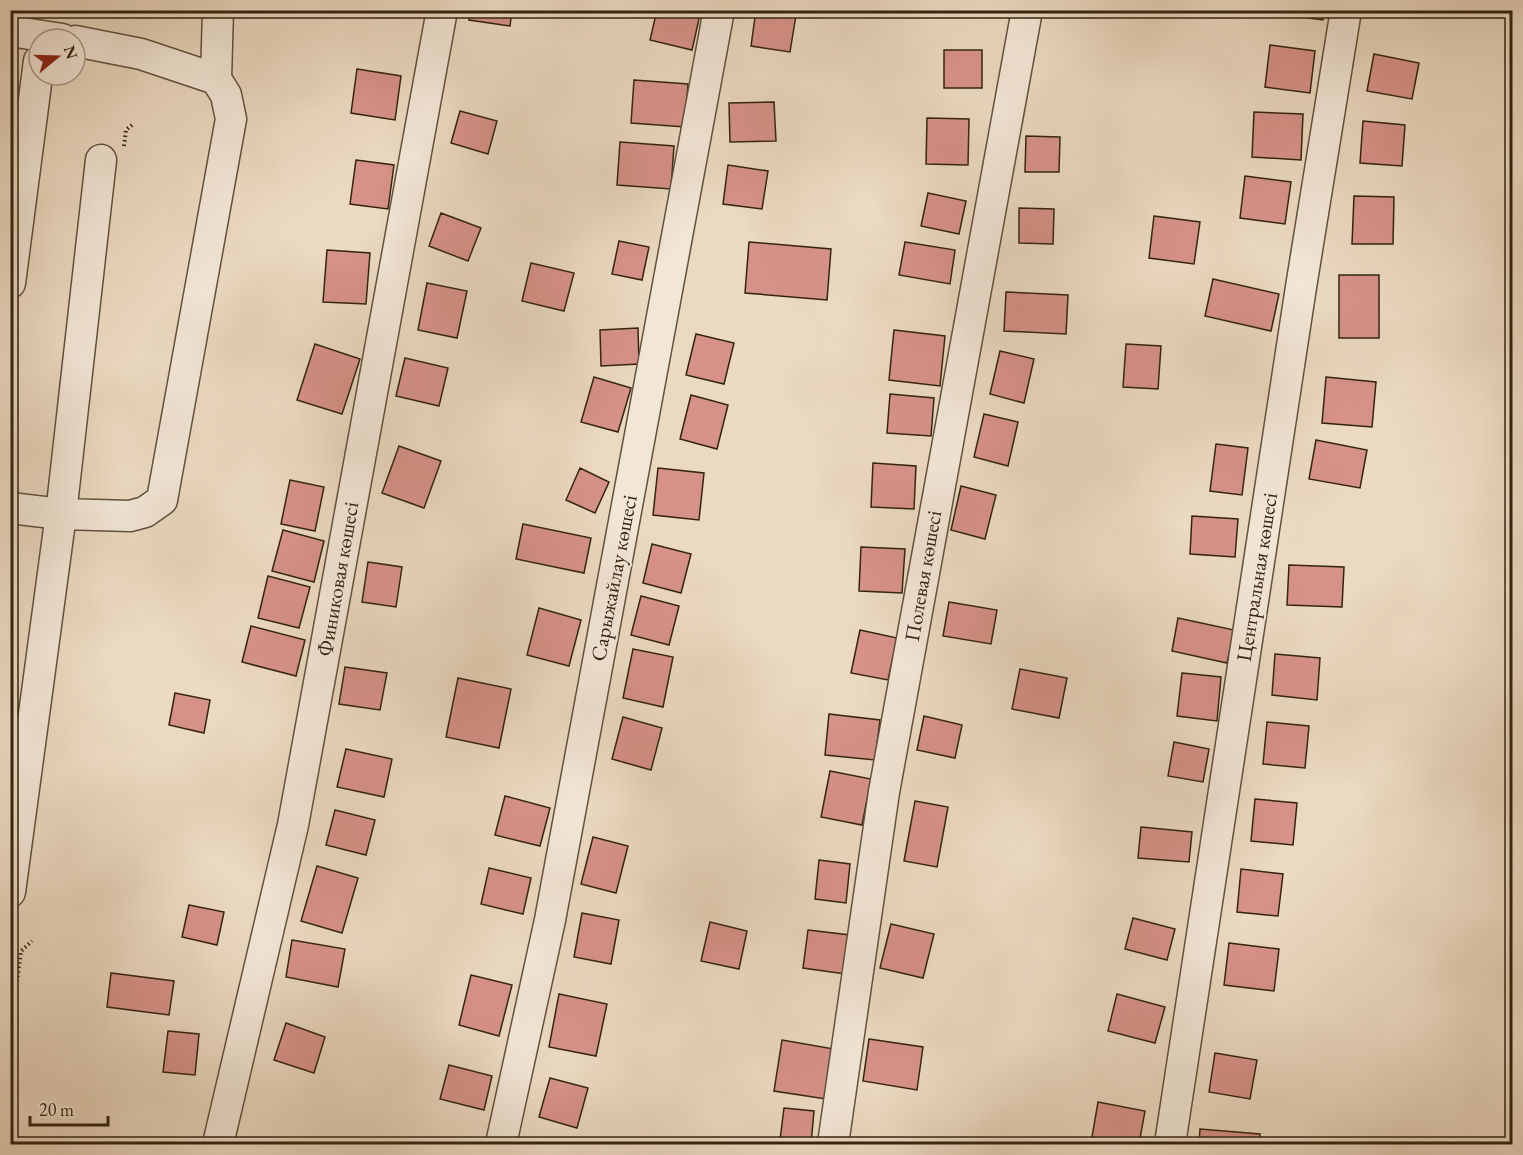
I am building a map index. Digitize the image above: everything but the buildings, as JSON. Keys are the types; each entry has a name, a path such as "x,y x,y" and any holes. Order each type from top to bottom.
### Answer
{"street":[{"path":"10,508 62,514 130,516 145,512 162,500 231,119 226,95 216,79 218,10"},
{"name":"Финиковая көшесі","path":"218,1144 293,825 442,10"},
{"name":"Сарыжайлау көшесі","path":"501,1144 552,908 719,10"},
{"name":"Полевая көшесі","path":"833,1144 884,792 1027,10"},
{"name":"Центральная көшесі","path":"1170,1144 1301,286 1346,10"},
{"path":"10,32 27,34"},
{"path":"87,43 141,54 216,79"},
{"path":"10,282 39,87"},
{"path":"10,892 62,514 101,160"}],"path":[{"path":"10,1035 21,951 32,942"}]}
